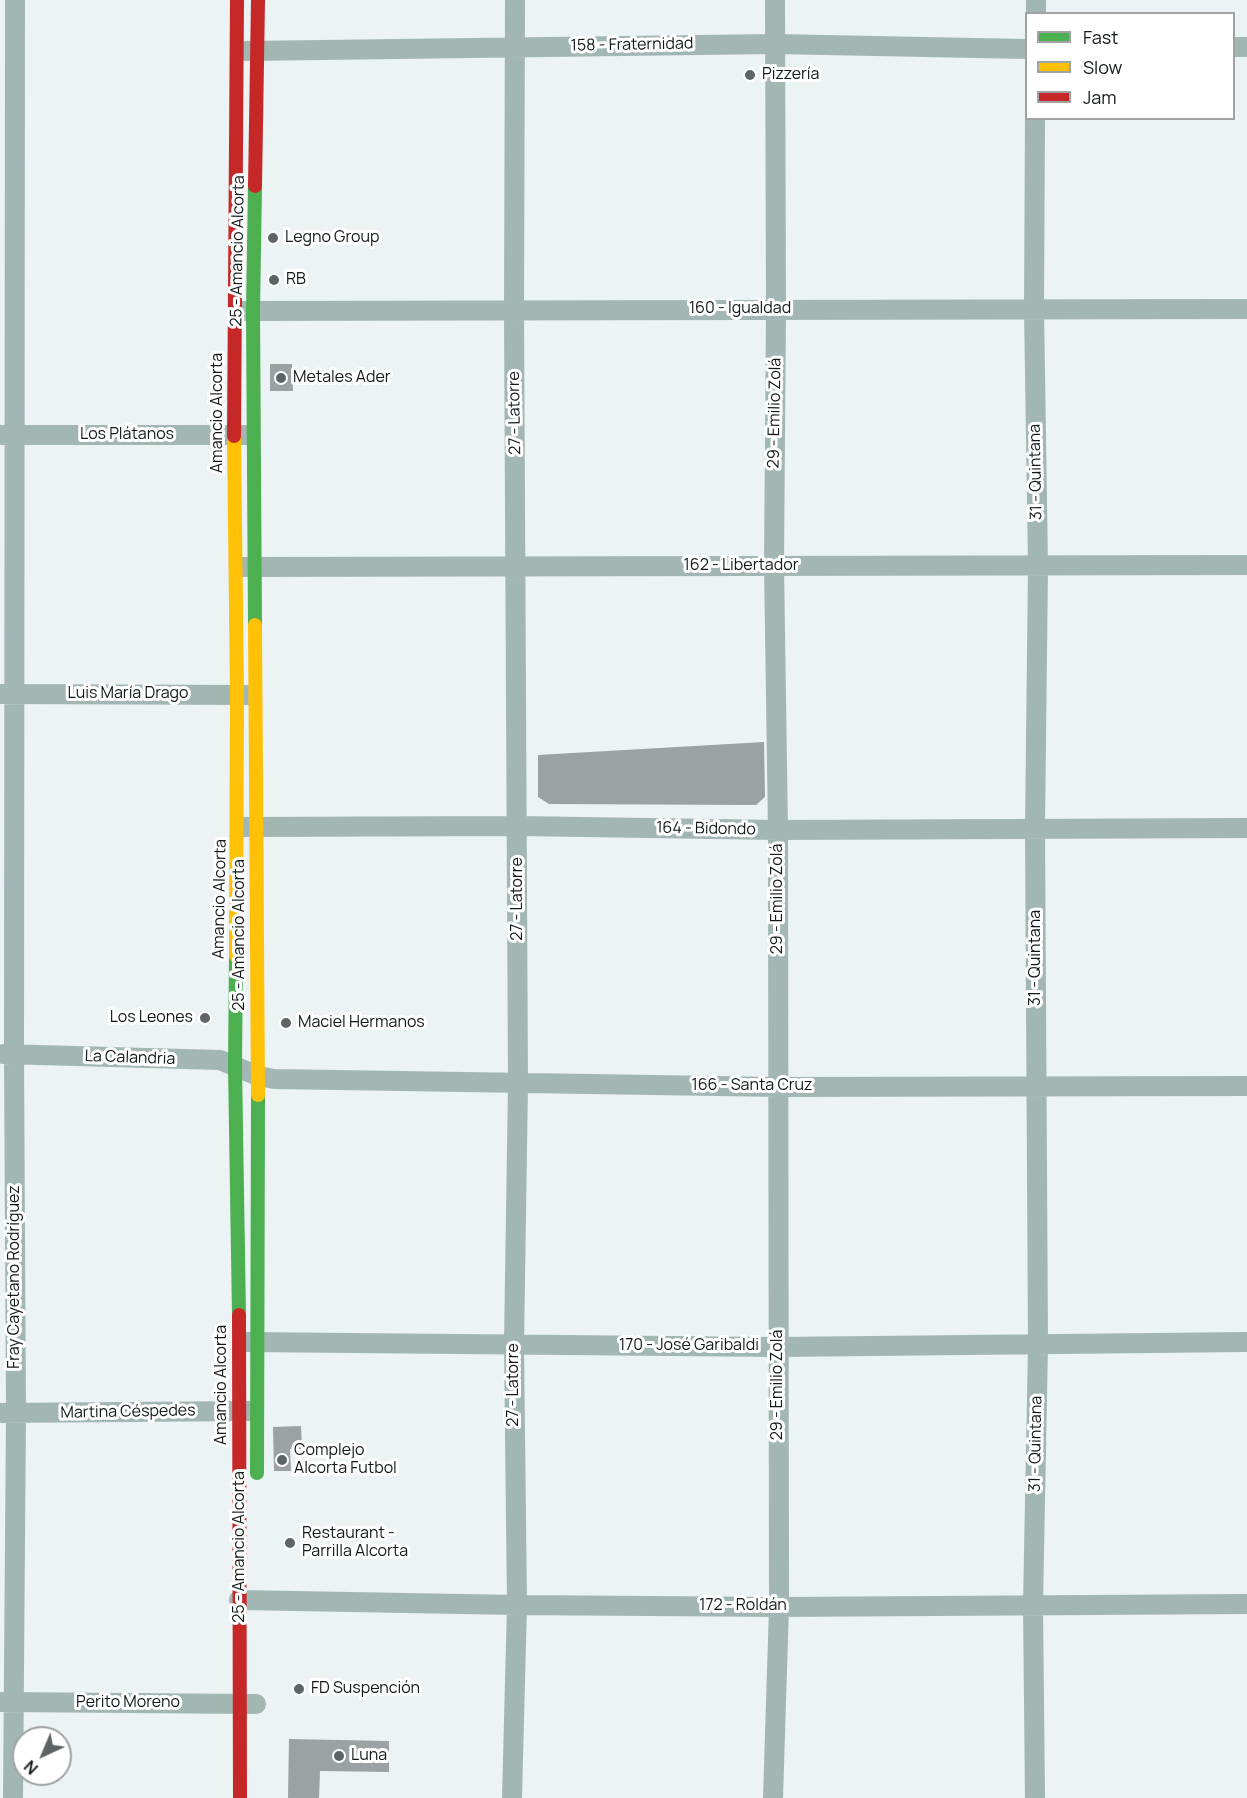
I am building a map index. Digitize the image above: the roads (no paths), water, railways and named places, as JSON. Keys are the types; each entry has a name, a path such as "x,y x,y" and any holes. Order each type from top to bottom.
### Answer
{"main road":[{"name":"Amancio Alcorta","path":"237,0 243,310 234,435 235,567 246,695 247,827 235,1066 248,1342 247,1411 252,1600 252,1704 240,1798"},
{"name":"25 - Amancio Alcorta","path":"256,1482 247,1411 258,1076 247,827 246,695 255,568 254,435 243,310 258,51 258,0"}],"street":[{"name":"Fray Cayetano Rodríguez","path":"13,1798 6,1702 8,1413 6,435 15,0"},
{"name":"27 - Latorre","path":"512,1798 517,1605 514,1345 518,1084 514,310 515,0"},
{"name":"29 - Emilio Zolá","path":"773,1798 779,1607 778,830 774,565 775,0"},
{"name":"158 - Fraternidad","path":"237,51 774,44 1025,49"},
{"name":"31 - Quintana","path":"1035,120 1034,309 1038,566 1035,828 1038,1345 1033,1605 1035,1798"},
{"name":"160 - Igualdad","path":"243,310 1247,309"},
{"name":"Los Plátanos","path":"6,435 254,435"},
{"name":"162 - Libertador","path":"235,567 1247,565"},
{"name":"Luis María Drago","path":"7,694 246,695"},
{"name":"164 - Bidondo","path":"247,827 518,826 778,830 1247,828"},
{"name":"La Calandria","path":"7,1054 220,1060 258,1076"},
{"name":"166 - Santa Cruz","path":"258,1076 274,1079 779,1087 1247,1086"},
{"name":"170 - José Garibaldi","path":"248,1342 778,1347 1247,1342"},
{"name":"Martina Céspedes","path":"8,1413 247,1411"},
{"name":"172 - Roldán","path":"252,1600 779,1607 1247,1604"},
{"name":"Perito Moreno","path":"6,1702 252,1704"}],"place":[{"name":"Pizzería","path":"750,75"},
{"name":"Legno Group","path":"273,238"},
{"name":"RB","path":"274,280"},
{"name":"Metales Ader","path":"281,378"},
{"name":"Los Leones","path":"205,1018"},
{"name":"Maciel Hermanos","path":"286,1023"},
{"name":"Complejo Alcorta Futbol","path":"282,1460"},
{"name":"Restaurant - Parrilla Alcorta","path":"290,1543"},
{"name":"FD Suspención","path":"299,1689"},
{"name":"Luna","path":"339,1756"}]}
